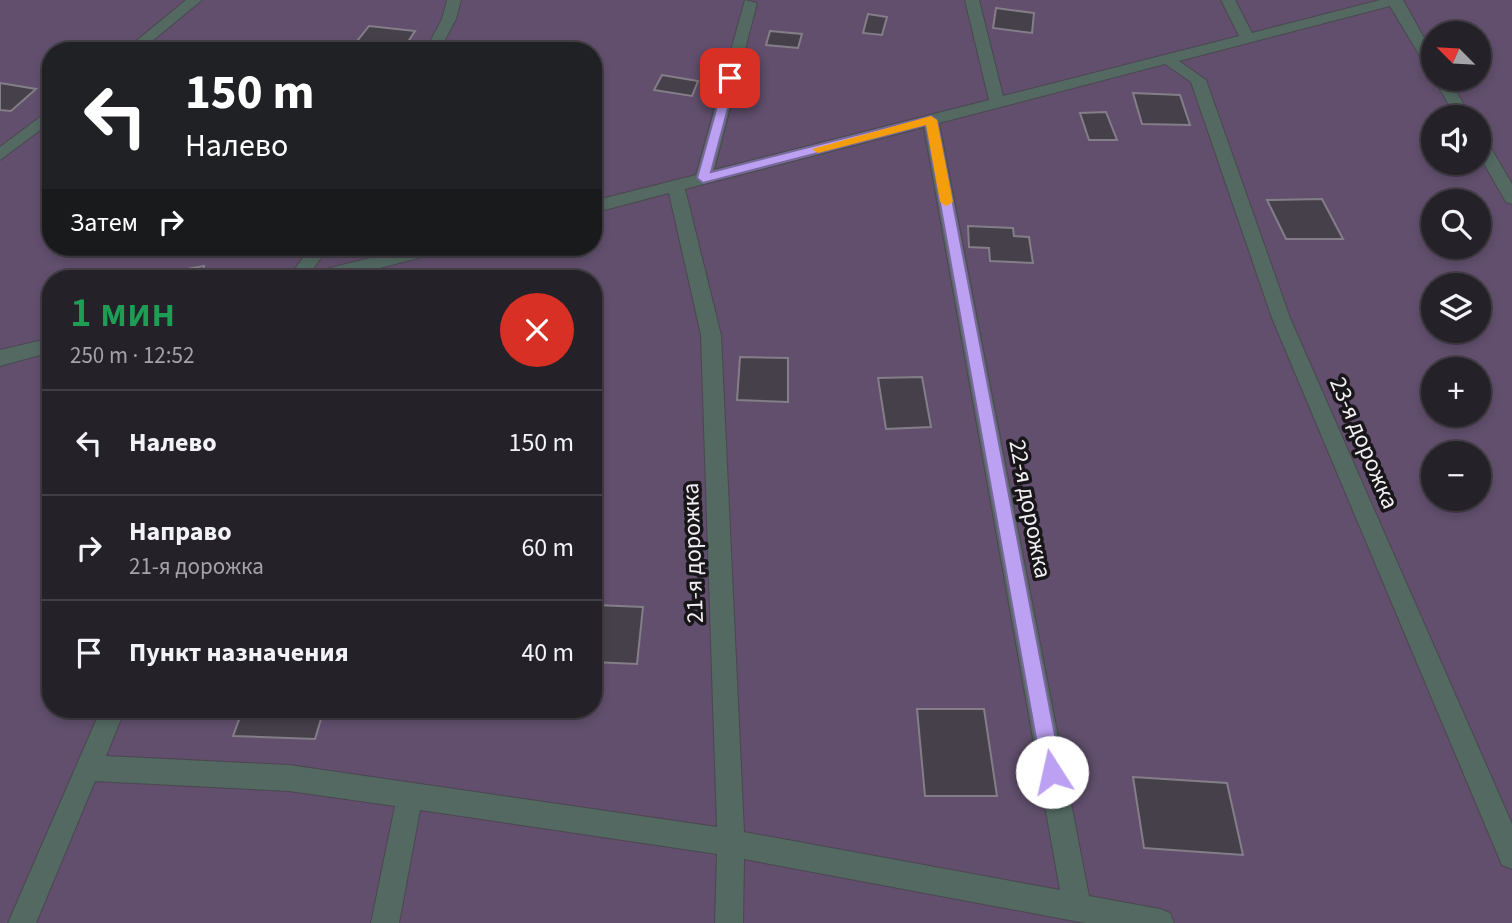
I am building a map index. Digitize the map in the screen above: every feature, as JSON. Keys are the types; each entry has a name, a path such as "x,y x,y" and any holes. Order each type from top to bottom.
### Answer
{"street":[{"path":"142,42 195,0"},
{"path":"437,42 449,19 454,0"},
{"path":"972,0 997,103"},
{"path":"1228,0 1247,38"},
{"path":"602,205 1395,0 1421,45"},
{"path":"703,178 750,2"},
{"name":"23-я дорожка","path":"1167,59 1198,80 1281,318 1512,855"},
{"name":"22-я дорожка","path":"931,120 1077,907"},
{"path":"0,155 42,121"},
{"path":"1491,162 1512,198"},
{"name":"21-я дорожка","path":"676,186 711,335 732,842 729,923"},
{"path":"347,270 403,256"},
{"path":"0,358 42,347"},
{"path":"22,923 109,718"},
{"path":"88,768 289,778 410,795 732,842 1160,923"},
{"path":"384,923 410,795"}],"shaded area":[{"path":"0,0 1512,0 1512,923 0,923"}],"building":[{"path":"996,8 1034,13 1032,33 993,28"},
{"path":"868,14 887,17 882,35 863,33"},
{"path":"369,26 415,31 408,42 356,42"},
{"path":"770,31 802,34 798,48 766,45"},
{"path":"662,75 698,81 692,96 654,90"},
{"path":"0,83 36,89 11,111 0,110"},
{"path":"1133,93 1180,95 1190,125 1142,124"},
{"path":"1106,112 1117,140 1089,140 1080,113"},
{"path":"1322,199 1343,239 1286,239 1267,200"},
{"path":"968,226 1013,228 1014,236 1029,237 1033,263 990,261 989,248 969,247"},
{"path":"204,266 204,270 181,270"},
{"path":"740,357 788,358 788,402 737,400"},
{"path":"922,377 931,427 886,429 878,378"},
{"path":"602,605 643,607 637,664 602,662"},
{"path":"917,709 984,709 997,796 925,796"},
{"path":"240,718 321,718 315,739 233,736"},
{"path":"1133,777 1227,783 1243,855 1144,848"}],"slow traffic":[{"path":"818,149 931,120 946,202"}],"route":[{"path":"730,78 703,178 931,120 1052,772"}]}
